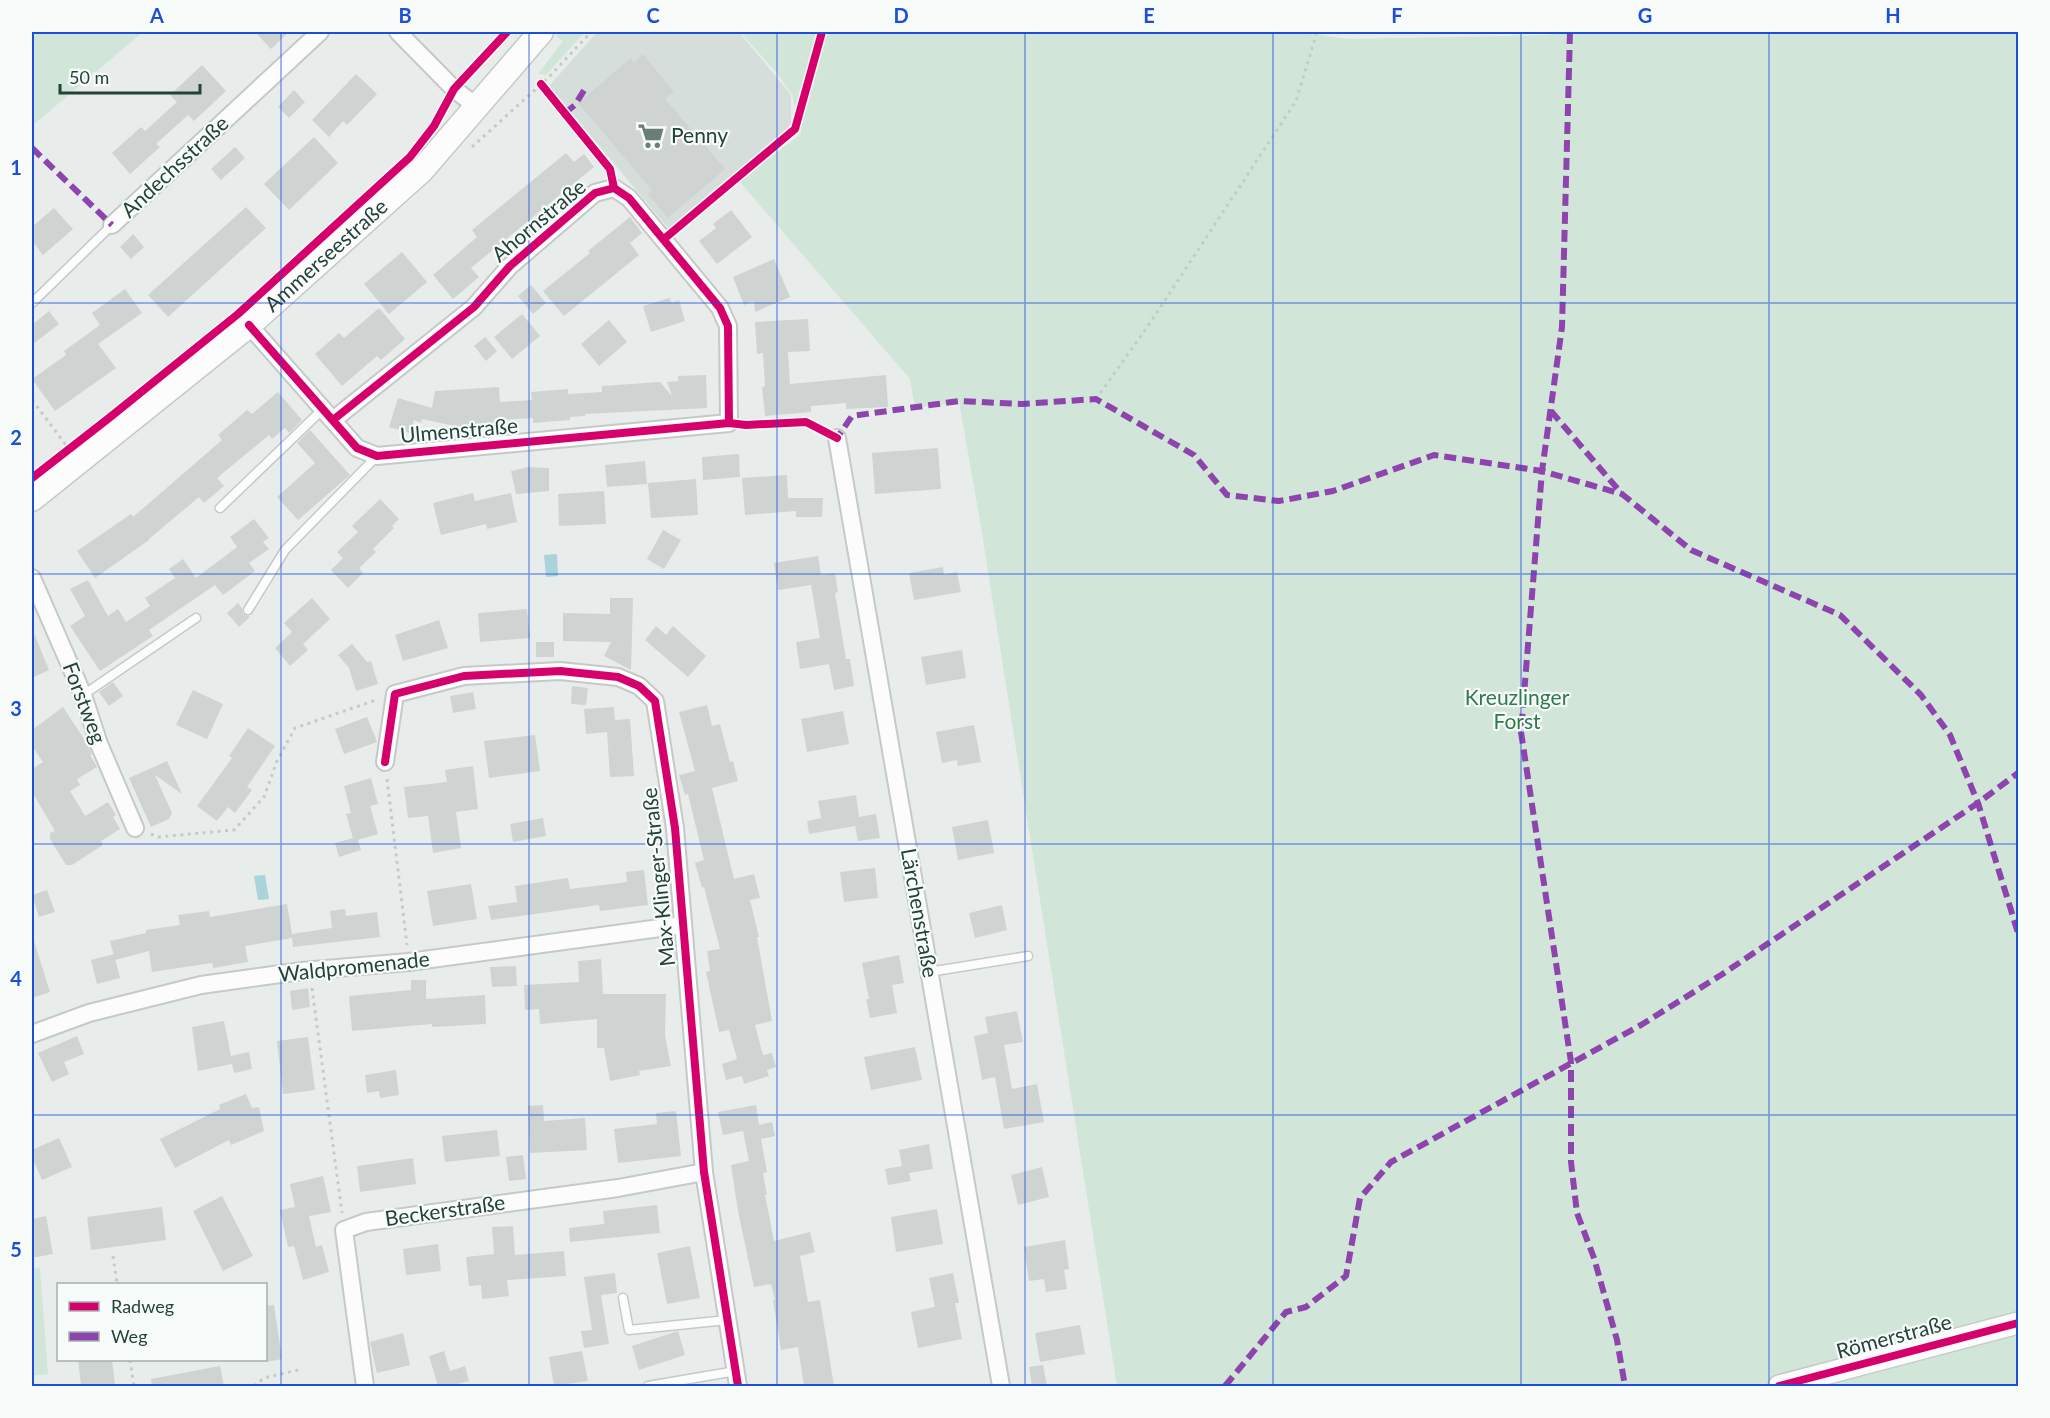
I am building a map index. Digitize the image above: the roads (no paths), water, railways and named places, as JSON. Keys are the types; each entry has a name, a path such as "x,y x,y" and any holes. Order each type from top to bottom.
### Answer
{"main road":[{"name":"Ammerseestraße","path":"32,499 249,324 422,170 541,32"}],"street":[{"name":"Andechsstraße","path":"112,225 320,32"},
{"path":"398,32 454,89 477,107"},
{"name":"Ahornstraße","path":"328,415 474,307 510,266 596,193 614,188 629,198 720,308 728,326 729,423"},
{"name":"Ulmenstraße","path":"249,324 357,448 377,456 729,423"},
{"name":"Lärchenstraße","path":"837,438 1001,1386"},
{"name":"Forstweg","path":"32,578 83,695 99,744 135,828"},
{"name":"Max-Klinger-Straße","path":"385,762 395,694 464,676 560,671 618,677 639,686 655,701 675,828 704,1172 737,1379"},
{"name":"Waldpromenade","path":"32,1034 89,1013 201,985 310,970 409,962 682,925"},
{"name":"Beckerstraße","path":"365,1386 344,1230 366,1222 618,1188 704,1172"},
{"name":"Römerstraße","path":"1779,1386 2019,1323"}],"lane":[{"name":"Andechsstraße","path":"32,303 112,225"},
{"path":"220,508 328,415"},
{"path":"248,610 285,550 377,456"},
{"path":"83,695 196,618"},
{"path":"929,972 1028,956"},
{"path":"623,1298 629,1330 727,1320"},
{"path":"648,1386 737,1379"}],"water":[{"path":"557,554 558,576 546,577 544,555"},
{"path":"265,875 269,899 258,900 254,876"}],"place":[{"name":"Penny","path":"651,136"}],"park label":[{"name":"Kreuzlinger Forst","path":"1517,710"}]}
